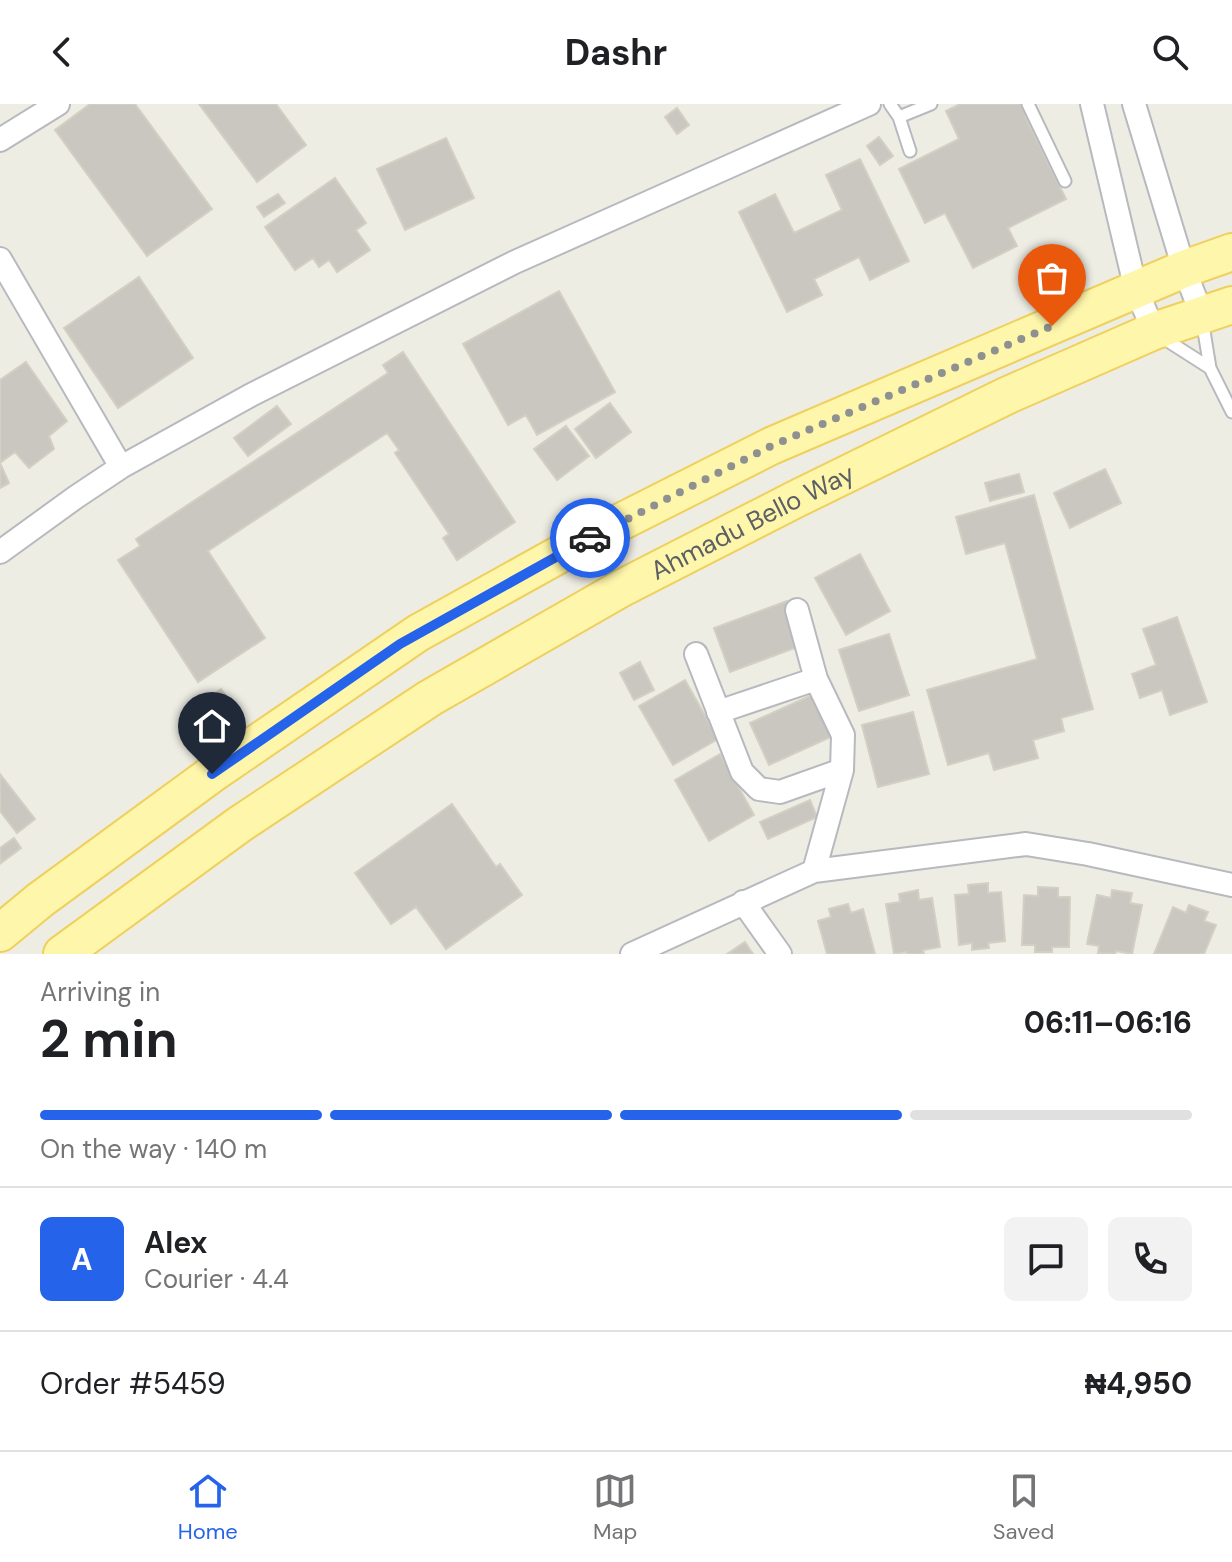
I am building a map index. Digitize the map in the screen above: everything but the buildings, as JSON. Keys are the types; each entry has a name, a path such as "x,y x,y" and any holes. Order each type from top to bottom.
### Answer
{"main road":[{"path":"0,933 212,774 418,633 589,538 771,446 1184,269 1232,252"},
{"name":"Ahmadu Bello Way","path":"62,954 240,824 430,698 622,588 1008,395 1154,331 1217,310"}],"street":[{"path":"0,140 58,104"},
{"path":"0,552 121,467 251,395 515,262 869,104"},
{"path":"1092,104 1136,290 1154,331"},
{"path":"1134,104 1184,269 1217,310"},
{"path":"0,259 121,467"},
{"path":"797,610 816,679 843,735 842,770 814,871"},
{"path":"696,654 742,772 759,789 780,792 842,770"},
{"path":"718,712 816,679"},
{"path":"632,954 814,871 1026,844 1232,885"},
{"path":"743,902 780,954"}],"lane":[{"path":"890,104 899,117 910,151"},
{"path":"899,117 931,104"},
{"path":"1028,104 1065,181"},
{"path":"1210,368 1217,310"},
{"path":"1154,331 1210,368 1232,412"}],"way so far":[{"path":"590,538 771,446 1052,326"}],"route":[{"path":"212,774 400,644 590,538"}]}
